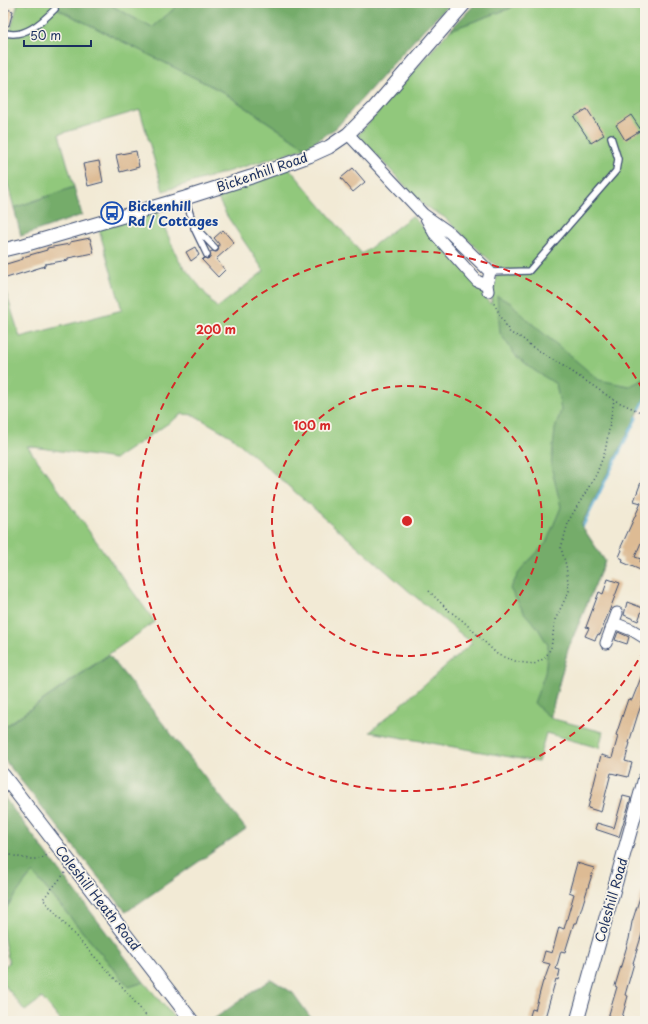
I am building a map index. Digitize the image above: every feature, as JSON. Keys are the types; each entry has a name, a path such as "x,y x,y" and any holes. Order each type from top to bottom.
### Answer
{"street":[{"name":"Bickenhill Road","path":"3,250 185,198 309,156 329,147 348,134 374,108 466,3"},
{"path":"348,134 423,214 450,233 490,272 488,288 477,281 434,233 423,214"},
{"path":"606,644 616,618 645,638"},
{"name":"Coleshill Heath Road","path":"3,775 192,1021"},
{"name":"Coleshill Road","path":"578,1021 645,778"}],"lane":[{"path":"3,32 14,35 32,29 55,9"},
{"path":"490,272 529,271 616,170 618,159 611,137"},
{"path":"185,198 194,226 207,255"},
{"path":"194,226 215,248"}],"path":[{"path":"488,288 510,333 522,338 530,346 568,369 614,400 645,414"},
{"path":"429,591 498,655 518,662 534,664 545,658 551,648 555,620 568,591 566,565 561,548 569,520 596,475 605,452 614,400"},
{"path":"3,853 38,859 47,856 57,845"},
{"path":"72,865 43,899 127,992 150,1021"}],"green space":[{"path":"18,3 53,3 58,9 223,92 306,148 163,191 140,110 59,134 74,187 14,208 3,166 3,30 10,32"},
{"path":"53,3 107,3 152,28 175,8 178,3 452,3 424,29 336,128 306,148 223,92 58,9"},
{"path":"107,3 178,3 175,8 152,28"},
{"path":"476,3 515,3 511,8 450,30"},
{"path":"515,3 645,3 645,399 581,525 605,561 568,649 550,718 603,732 599,748 546,733 538,762 370,732 472,643 411,593 232,437 194,415 182,414 115,459 27,446 155,622 3,728 3,283 20,337 122,310 98,226 157,210 179,261 217,308 264,271 227,216 214,191 289,168 362,254 412,216 471,277 491,304 498,268 444,217 423,205 358,135 450,30 511,8"},
{"path":"74,187 82,215 21,236 14,208"},
{"path":"497,296 511,303 530,322 599,380 629,386 645,379 645,399 581,525 605,561 568,649 550,718 534,703 545,673 548,645 537,627 525,614 510,589 521,569 546,543 561,507 551,466 555,429 561,410 556,384 535,371 516,356 500,333"},
{"path":"109,655 246,829 126,912 3,758 3,728"},
{"path":"3,796 144,982 129,987 33,873 3,913 8,905 6,896 3,896"},
{"path":"33,873 129,987 144,982 177,1021 61,1021 42,998 25,1011 3,983 3,967 9,963 2,919 8,905"},
{"path":"271,979 293,993 313,1021 211,1021"}],"building":[{"path":"3,8 13,11 9,26 3,24"},
{"path":"587,109 604,135 591,143 574,117"},
{"path":"631,115 641,130 625,140 616,125"},
{"path":"136,151 139,167 120,172 116,155"},
{"path":"99,161 103,182 88,186 83,164"},
{"path":"353,168 365,182 353,192 341,178"},
{"path":"223,230 234,243 216,259 225,270 218,277 202,260 204,258 210,258 210,252 218,251 219,244 214,238"},
{"path":"90,238 94,253 45,264 45,266 3,279 3,265 47,250 47,248 70,244 70,242"},
{"path":"195,247 199,255 191,261 186,252"},
{"path":"644,474 645,533 635,557 641,559 640,562 645,564 645,572 622,562 623,559 619,557 622,550 620,549 641,503 634,501"},
{"path":"608,579 620,583 600,635 598,634 595,640 585,636 589,628 586,627 599,592 603,594"},
{"path":"627,602 643,608 638,621 624,615"},
{"path":"618,632 629,637 627,644 615,640"},
{"path":"644,670 645,700 643,700 638,714 625,761 632,763 628,777 611,773 601,812 588,808 601,755 612,758 618,736 616,735 628,699 632,700"},
{"path":"623,796 631,798 619,837 595,829 597,823 614,828"},
{"path":"577,863 594,868 577,923 574,923 565,952 561,951 556,969 560,970 558,980 556,979 544,1021 529,1019 532,1009 535,1010 543,981 550,964 542,962 545,951 552,953 559,927 564,929 574,894 569,892"},
{"path":"643,888 645,888 645,924 625,995 628,996 621,1021 607,1021 617,987 615,986 629,939 632,922"}],"waterway":[{"path":"640,409 645,399"},
{"path":"583,526 637,417"}],"place":[{"name":"Bickenhill Rd / Cottages","path":"112,213"}]}
